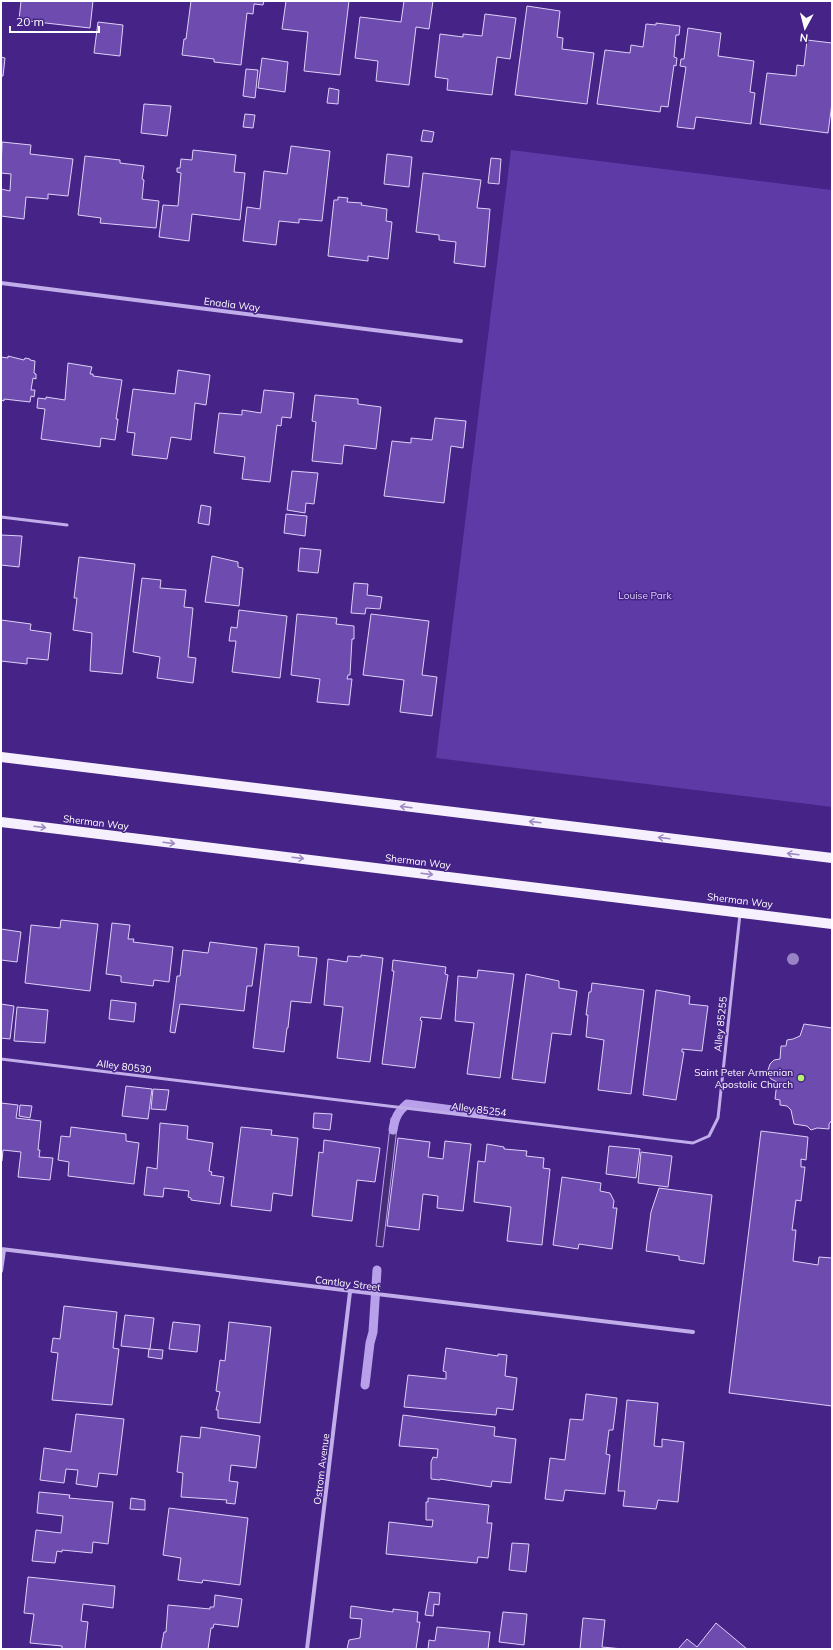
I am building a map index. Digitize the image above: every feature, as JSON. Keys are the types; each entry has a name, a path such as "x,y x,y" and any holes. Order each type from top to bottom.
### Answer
{"main road":[{"path":"1,757 832,858"},
{"name":"Sherman Way","path":"1,822 832,924"}],"street":[{"name":"Enadia Way","path":"1,283 461,341"},
{"path":"1,1271 2,1249"},
{"name":"Cantlay Street","path":"2,1249 693,1332"},
{"name":"Ostrom Avenue","path":"307,1649 350,1292"}],"lane":[{"path":"1,517 66,525"},
{"name":"Alley 85255","path":"709,1136 718,1118 740,912"},
{"name":"Alley 80530","path":"1,1059 246,1088"},
{"name":"Alley 85254","path":"246,1088 693,1143 709,1136"}],"green space":[{"name":"Louise Park","path":"511,150 832,190 832,807 436,758"}],"shaded area":[{"path":"391,1118 398,1119 383,1247 376,1246"}],"building":[{"path":"21,1 93,1 90,28 19,20"},
{"path":"191,1 264,1 263,5 254,4 253,14 247,13 241,65 214,62 214,59 182,55 184,39 186,39"},
{"path":"286,1 349,1 340,75 304,71 308,32 282,29"},
{"path":"404,1 433,1 429,29 416,27 409,85 376,81 378,61 355,58 360,17 401,22"},
{"path":"527,6 560,11 557,37 563,38 562,49 594,53 587,104 515,95"},
{"path":"485,14 516,18 510,59 497,57 492,95 447,90 448,79 435,77 440,34 463,37 463,34 482,36"},
{"path":"98,22 123,25 120,56 94,53"},
{"path":"656,23 680,26 679,35 676,35 674,57 677,58 676,66 674,65 668,107 661,106 660,112 597,104 605,50 630,53 631,45 643,47 646,24 656,25"},
{"path":"688,28 721,33 718,56 754,61 750,92 755,93 751,124 696,117 694,129 677,127 686,67 680,66 681,59 684,59"},
{"path":"807,40 832,43 832,103 828,133 760,124 767,73 796,76 797,65 804,66"},
{"path":"1,57 5,58 3,76 1,76"},
{"path":"262,58 288,62 285,92 258,88"},
{"path":"246,69 258,70 255,98 243,96"},
{"path":"329,88 339,90 338,104 327,103"},
{"path":"144,104 171,106 167,136 141,133"},
{"path":"245,114 255,115 253,128 243,127"},
{"path":"423,130 434,132 432,142 421,141"},
{"path":"2,142 31,145 30,154 73,159 68,196 48,194 48,199 26,197 24,219 1,216 1,189 10,191 11,174 1,173"},
{"path":"291,146 330,151 322,221 299,219 299,223 279,221 276,245 243,241 247,207 260,209 264,171 287,174"},
{"path":"193,150 236,155 234,172 245,173 240,220 192,214 189,241 159,237 163,205 178,206 181,173 177,172 177,168 180,168 181,159 192,160"},
{"path":"387,154 412,157 409,187 384,184"},
{"path":"85,156 120,160 120,163 144,166 142,179 144,180 142,199 159,201 156,228 100,223 101,218 78,215"},
{"path":"491,158 501,159 499,184 488,183"},
{"path":"423,173 481,180 477,208 490,209 485,267 454,263 456,242 439,240 439,235 416,232"},
{"path":"338,197 348,198 347,202 362,203 361,205 387,209 386,221 392,222 388,259 368,256 368,261 328,256 334,200 338,200"},
{"path":"8,356 35,361 34,373 36,374 36,379 33,378 31,390 35,390 34,397 31,396 30,402 4,399 4,401 1,400 1,357 8,358"},
{"path":"68,363 92,367 90,374 93,374 93,376 122,380 116,419 118,419 115,440 101,438 100,447 41,439 45,409 37,408 38,398 46,399 46,397 65,400"},
{"path":"178,370 210,375 206,405 195,403 191,440 171,437 167,459 132,455 135,433 127,432 133,389 175,394"},
{"path":"264,390 294,393 291,418 282,417 281,426 277,425 270,482 242,479 245,457 214,453 219,413 242,415 242,410 261,413"},
{"path":"315,395 358,399 358,404 381,407 376,449 344,445 342,464 312,461 316,422 312,421"},
{"path":"435,418 466,421 463,448 451,446 444,503 384,496 392,441 411,443 411,438 432,440"},
{"path":"292,471 318,473 314,504 306,503 305,513 287,510"},
{"path":"201,505 211,507 209,525 198,523"},
{"path":"286,514 307,516 305,536 284,533"},
{"path":"1,535 22,536 19,567 1,565"},
{"path":"300,548 321,550 318,573 298,571"},
{"path":"212,556 238,562 238,567 243,568 239,606 205,602"},
{"path":"79,557 135,564 122,674 90,671 92,633 73,630 77,598 74,598"},
{"path":"142,578 161,580 160,588 186,590 184,607 193,608 188,657 196,658 193,683 157,678 160,657 133,652"},
{"path":"354,583 368,584 367,595 382,597 380,609 366,608 365,614 351,613"},
{"path":"239,610 287,616 280,678 232,672 236,641 229,641 231,627 237,628"},
{"path":"297,614 337,618 336,624 354,626 350,675 348,675 347,679 352,679 349,705 317,702 320,679 291,675"},
{"path":"371,614 429,621 422,675 437,677 432,716 400,712 404,680 363,675"},
{"path":"1,620 31,624 30,630 51,633 48,660 27,658 27,664 1,661"},
{"path":"61,920 98,924 90,991 25,983 31,925 60,928"},
{"path":"112,923 130,925 128,939 134,939 133,942 173,947 169,982 154,980 153,986 121,982 121,976 106,974"},
{"path":"1,929 21,932 17,962 1,960"},
{"path":"210,942 257,948 252,986 247,986 244,1011 180,1004 175,1033 170,1032 177,976 180,976 183,950 208,953"},
{"path":"265,944 299,947 298,956 317,958 311,1003 291,1001 284,1052 253,1048"},
{"path":"361,955 383,958 370,1062 337,1058 343,1007 324,1005 328,959 347,962 348,956 361,957"},
{"path":"393,960 446,967 445,974 448,975 441,1019 421,1017 420,1020 422,1021 415,1068 382,1064 394,971 392,971"},
{"path":"478,970 514,974 500,1078 467,1074 474,1023 455,1021 458,976 477,978"},
{"path":"526,974 559,981 559,988 577,991 571,1035 552,1033 545,1083 512,1079"},
{"path":"592,983 644,990 631,1094 598,1090 604,1040 586,1037 588,1015 586,1015 589,992 591,992"},
{"path":"656,990 690,996 689,1004 708,1006 702,1051 682,1049 682,1052 684,1052 676,1100 643,1095"},
{"path":"111,1000 136,1003 134,1022 109,1019"},
{"path":"1,1004 14,1006 10,1039 1,1038"},
{"path":"17,1007 48,1010 45,1043 14,1041"},
{"name":"Saint Peter Armenian Apostolic Church","path":"804,1024 832,1028 832,1120 829,1124 829,1129 817,1128 811,1130 807,1126 794,1124 791,1110 787,1106 780,1105 780,1100 775,1099 777,1082 769,1076 768,1070 770,1064 774,1060 780,1059 781,1046 786,1046 787,1040 800,1036"},
{"path":"126,1086 152,1089 148,1119 122,1116"},
{"path":"153,1089 169,1090 166,1110 151,1109"},
{"path":"1,1103 18,1105 16,1118 41,1121 38,1150 40,1150 39,1157 53,1158 50,1180 18,1177 21,1152 3,1150 1,1161"},
{"path":"20,1105 32,1106 30,1118 19,1116"},
{"path":"314,1113 332,1114 330,1130 313,1128"},
{"path":"160,1123 188,1126 187,1139 213,1143 209,1171 212,1172 211,1175 224,1177 220,1204 191,1200 191,1198 188,1197 189,1191 164,1188 163,1197 144,1195 147,1167 157,1169"},
{"path":"71,1127 126,1134 126,1141 139,1143 134,1184 68,1176 69,1162 58,1160 61,1136 70,1137"},
{"path":"241,1127 272,1130 271,1135 298,1138 292,1196 273,1193 271,1211 231,1206"},
{"path":"761,1131 808,1137 806,1160 801,1159 801,1167 805,1167 801,1201 796,1200 792,1230 796,1230 793,1261 818,1265 819,1257 832,1258 832,1406 729,1393"},
{"path":"398,1138 430,1142 428,1157 443,1159 445,1141 471,1144 463,1211 437,1208 438,1196 423,1194 419,1230 387,1226"},
{"path":"324,1140 380,1148 375,1182 357,1180 352,1221 312,1216 319,1152 323,1153"},
{"path":"487,1144 504,1147 504,1149 527,1151 526,1156 544,1158 543,1168 550,1169 542,1245 507,1241 511,1207 474,1202 478,1161 485,1162"},
{"path":"609,1146 640,1149 636,1178 606,1174"},
{"path":"641,1152 672,1156 668,1187 638,1183"},
{"path":"562,1177 601,1183 600,1191 610,1193 614,1201 613,1208 617,1208 612,1249 579,1244 578,1249 553,1245"},
{"path":"659,1188 712,1195 704,1264 679,1260 679,1256 646,1251 651,1212"},
{"path":"64,1306 117,1312 113,1348 119,1349 112,1405 52,1400 58,1353 51,1352 53,1338 60,1339"},
{"path":"125,1315 154,1318 150,1349 121,1346"},
{"path":"173,1322 200,1325 197,1352 169,1349"},
{"path":"229,1322 271,1327 260,1423 218,1418 218,1410 216,1410 220,1392 216,1391 220,1360 225,1361"},
{"path":"446,1348 498,1356 498,1354 507,1355 505,1376 517,1378 513,1410 497,1408 496,1415 404,1407 408,1375 446,1379 446,1372 443,1371"},
{"path":"149,1349 163,1350 162,1359 148,1357"},
{"path":"586,1394 617,1398 613,1430 609,1430 606,1454 610,1455 605,1494 565,1490 563,1501 545,1499 550,1458 565,1460 570,1419 583,1420"},
{"path":"627,1400 658,1403 654,1446 662,1447 662,1439 684,1442 678,1502 658,1500 656,1509 623,1506 625,1491 618,1491"},
{"path":"76,1414 124,1419 117,1475 99,1473 97,1487 76,1484 78,1470 66,1469 64,1483 40,1480 44,1448 71,1452"},
{"path":"403,1415 495,1427 494,1436 516,1439 511,1483 492,1481 491,1487 431,1479 431,1462 433,1457 437,1458 438,1449 399,1446"},
{"path":"201,1427 260,1436 256,1468 231,1465 229,1481 238,1482 235,1504 226,1503 227,1500 181,1497 183,1473 177,1472 181,1436 200,1438"},
{"path":"39,1492 70,1495 69,1498 113,1502 108,1544 93,1542 92,1553 62,1550 62,1552 57,1551 55,1563 32,1561 36,1530 61,1533 63,1516 37,1513"},
{"path":"131,1498 145,1500 145,1510 130,1509"},
{"path":"428,1498 489,1505 487,1523 492,1523 488,1558 478,1557 477,1563 386,1554 389,1522 432,1527 433,1520 426,1520 426,1502 428,1502"},
{"path":"169,1508 248,1518 240,1585 203,1580 202,1583 178,1580 181,1558 163,1555"},
{"path":"512,1543 529,1544 526,1572 509,1570"},
{"path":"28,1577 115,1586 113,1608 83,1604 81,1621 88,1622 85,1649 62,1649 62,1646 30,1643 34,1614 24,1613"},
{"path":"429,1592 440,1593 439,1605 434,1604 433,1616 425,1615"},
{"path":"215,1595 242,1599 238,1627 214,1624 213,1628 211,1628 208,1649 161,1649 164,1632 166,1632 168,1605 210,1609 210,1607 214,1607"},
{"path":"351,1606 393,1612 393,1609 418,1612 417,1622 420,1622 416,1649 347,1649 349,1640 360,1638 362,1619 350,1618"},
{"path":"503,1612 527,1614 524,1645 499,1642"},
{"path":"583,1618 605,1620 602,1647 623,1649 580,1649"},
{"path":"716,1623 747,1649 678,1649 687,1639 697,1647"},
{"path":"437,1627 490,1632 488,1649 428,1649 429,1640 435,1641"}],"waterway":[{"path":"393,1130 397,1115 407,1104 483,1114"},
{"path":"365,1385 370,1343 373,1332 377,1270"}],"place":[{"name":"Saint Peter Armenian Apostolic Church","path":"801,1078"}]}
